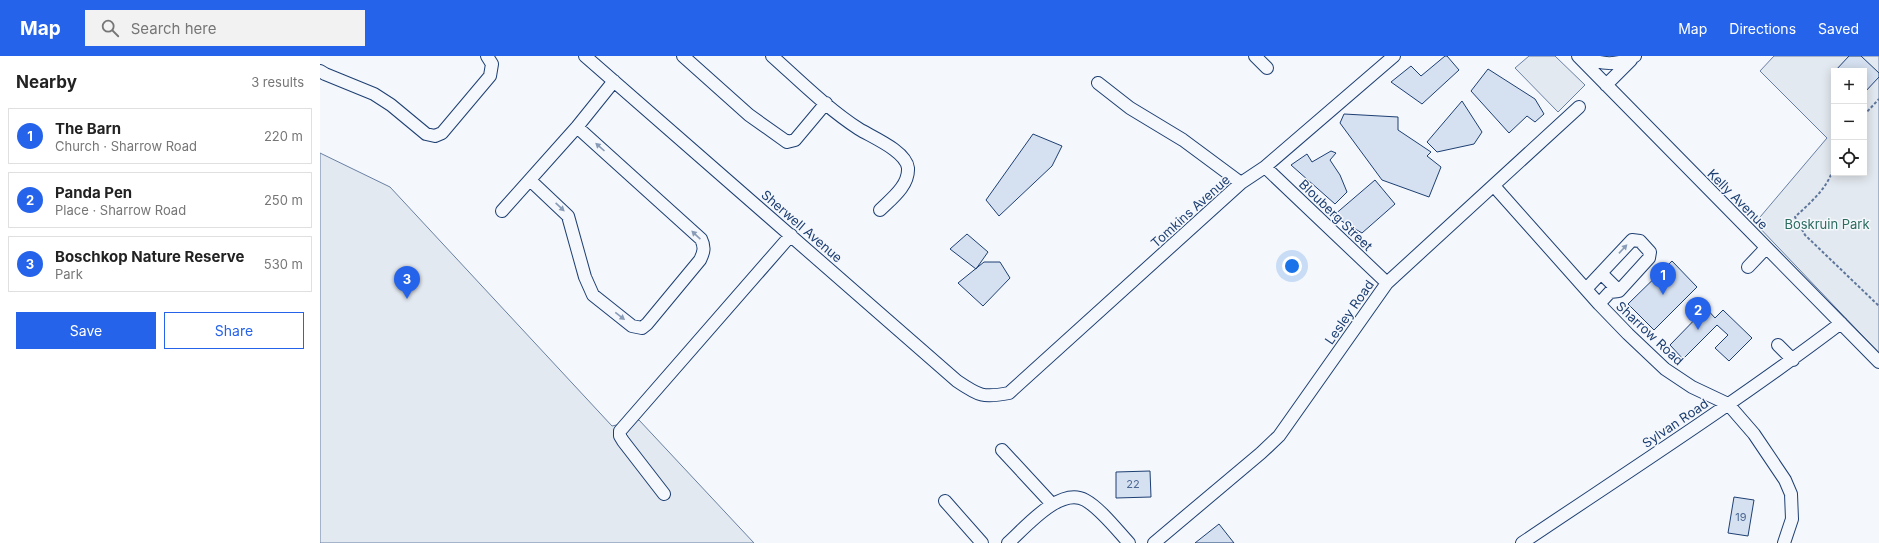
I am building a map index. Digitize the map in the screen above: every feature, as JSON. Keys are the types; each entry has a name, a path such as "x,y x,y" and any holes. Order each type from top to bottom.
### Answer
{"street":[{"path":"320,70 325,74 374,94 391,105 426,134 436,136 442,133 490,76 492,64 487,56"},
{"name":"Sherwell Avenue","path":"585,56 791,234 957,381 970,390 986,396 1009,393"},
{"path":"683,56 749,115 787,142 795,140 826,103"},
{"path":"772,56 826,103 859,129 892,148 905,161 908,167 906,177 901,188 880,210"},
{"path":"1255,56 1267,68"},
{"name":"Tomkins Avenue","path":"1009,393 1241,183 1265,167 1394,56"},
{"name":"Kelly Avenue","path":"1578,56 1879,362"},
{"path":"1583,56 1601,63 1614,64 1625,62 1635,56"},
{"path":"1606,85 1635,56"},
{"path":"502,211 531,180 614,82"},
{"path":"1098,83 1130,108 1183,140 1241,183"},
{"name":"Lesley Road","path":"1154,543 1261,453 1279,436 1387,284 1579,107"},
{"path":"531,180 568,216 586,282 593,295 632,326 642,328 647,324 700,260 703,254 704,244 701,239 577,127"},
{"name":"Blouberg Street","path":"1265,167 1387,284"},
{"name":"Sharrow Road","path":"1494,186 1599,304 1665,368 1692,387 1728,404 1754,434 1785,480 1791,494 1792,519 1784,543"},
{"path":"664,494 623,441 620,431 791,234"},
{"path":"1586,289 1632,240 1640,241 1651,254 1619,291 1610,292 1599,304"},
{"path":"1748,267 1766,248"},
{"path":"1599,275 1619,291"},
{"name":"Sylvan Road","path":"1522,543 1792,360 1840,323"},
{"path":"1778,345 1792,360"},
{"path":"1002,450 1052,504"},
{"path":"1008,543 1052,504 1075,497 1085,500 1096,508 1129,543"},
{"path":"945,501 982,543"}],"path":[{"path":"1867,111 1879,99"},
{"path":"1831,174 1827,183 1795,217 1805,235 1879,306"}],"green space":[{"path":"1529,56 1555,56 1585,85 1558,112 1515,68"},
{"name":"Boskruin Park","path":"1774,56 1879,56 1879,353 1755,223 1827,138 1760,71"},
{"path":"320,153 390,187 612,426 639,420 754,543 320,543"}],"building":[{"path":"1445,56 1447,56 1459,70 1422,104 1391,82 1411,66 1421,76"},
{"path":"1849,56 1861,56 1879,73 1879,77 1867,90 1867,68 1838,68"},
{"path":"1488,69 1535,99 1544,114 1535,122 1527,116 1509,133 1471,91"},
{"path":"1462,101 1482,132 1474,144 1437,152 1427,142"},
{"path":"1344,114 1398,117 1398,130 1431,152 1427,156 1441,167 1429,197 1382,180 1340,123"},
{"path":"1033,134 1062,146 1052,166 999,216 986,200"},
{"path":"1331,151 1336,153 1330,160 1340,175 1347,192 1335,204 1291,165 1307,154 1312,162"},
{"path":"1375,180 1395,204 1362,233 1333,216"},
{"path":"967,234 988,252 976,269 950,249"},
{"path":"1672,261 1697,287 1654,330 1628,304"},
{"path":"984,262 1000,262 1010,278 983,306 958,283"},
{"path":"1706,308 1715,318 1723,310 1752,338 1729,361 1715,348 1728,335 1717,325 1683,359 1670,345"},
{"path":"1150,471 1151,497 1116,498 1116,472"},
{"path":"1734,497 1754,500 1748,536 1728,533"},
{"path":"1219,524 1234,543 1195,543"}],"place":[{"name":"The Barn","path":"1663,295"},
{"name":"Boschkop Nature Reserve","path":"407,299"},
{"name":"Panda Pen","path":"1698,330"}]}
